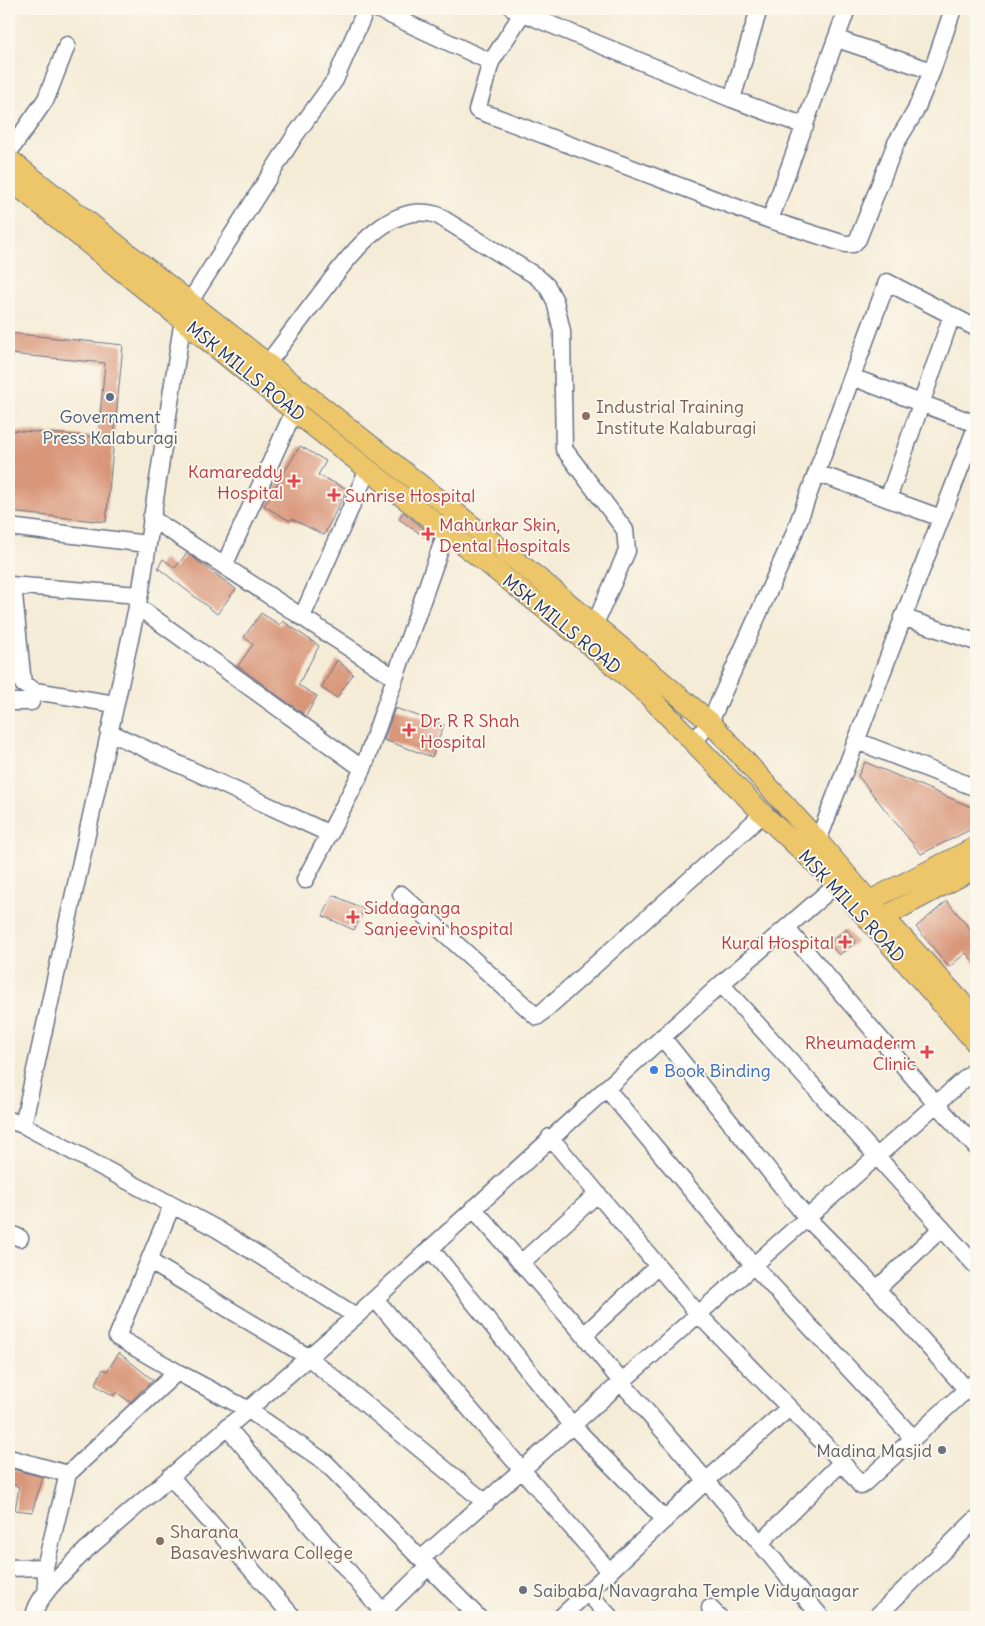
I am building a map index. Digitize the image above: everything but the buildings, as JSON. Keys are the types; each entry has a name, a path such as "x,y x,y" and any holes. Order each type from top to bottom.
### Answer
{"main road":[{"name":"MSK MILLS ROAD","path":"9,159 186,311 294,411 579,636 647,694 763,814 842,880 878,920 976,1018"},
{"name":"MSK MILLS ROAD","path":"9,179 186,311 267,364 547,585 710,722 818,841 842,880"},
{"path":"863,904 976,848"},
{"path":"878,920 976,868"},
{"name":"MSK MILLS ROAD","path":"878,920 976,1043"}],"street":[{"path":"356,1316 217,1229 16,1123 109,732 138,601 150,518 186,311 296,134 335,80 366,9"},
{"path":"377,9 491,62"},
{"path":"732,99 759,9"},
{"path":"770,220 847,9"},
{"path":"805,126 732,99 520,10 491,62 477,110 770,220 845,244 853,244 858,239 896,143 915,112 932,71 953,9"},
{"path":"836,39 932,71"},
{"path":"9,152 46,99 67,45"},
{"path":"267,364 353,252 374,231 388,222 416,212 437,215 536,276 547,286 555,301 562,331 564,449 625,530 627,540 627,551 594,626"},
{"path":"694,742 710,722 792,539 887,282 976,328"},
{"path":"888,499 952,315"},
{"path":"818,841 976,426 852,377"},
{"path":"224,566 302,392"},
{"path":"302,617 368,469"},
{"path":"817,473 941,518"},
{"path":"305,880 363,769 454,511"},
{"path":"150,518 395,678"},
{"path":"9,527 147,544"},
{"path":"115,704 35,691 23,684 11,585 138,601 363,769"},
{"path":"902,617 976,642"},
{"path":"9,702 30,702 35,691"},
{"path":"109,732 330,834"},
{"path":"857,741 976,788"},
{"path":"401,894 537,1017 763,814"},
{"path":"34,1617 47,1591 86,1550 356,1316 550,1137 720,984 842,880"},
{"path":"786,928 936,1104 976,1147"},
{"path":"720,984 976,1266"},
{"path":"550,1137 699,1315 842,1462 861,1486 971,1385 807,1218 662,1037"},
{"path":"227,1427 382,1615 426,1562 486,1502 622,1384 877,1155 976,1070"},
{"path":"606,1088 754,1266 913,1438"},
{"path":"522,1263 597,1194"},
{"path":"172,1205 117,1337 177,1372 248,1409 325,1462 426,1562 478,1617"},
{"path":"474,1208 584,1335 622,1384 760,1542 821,1617"},
{"path":"877,1289 942,1228"},
{"path":"430,1248 573,1426 664,1520"},
{"path":"148,1261 308,1357 486,1502"},
{"path":"584,1335 658,1266"},
{"path":"375,1299 610,1572"},
{"path":"47,1591 45,1568 68,1474 177,1372"},
{"path":"561,1617 706,1481 789,1408"},
{"path":"9,1458 68,1474"},
{"path":"760,1542 842,1462"},
{"path":"170,1476 292,1617"},
{"path":"876,1617 976,1519"},
{"path":"9,1568 45,1568"},
{"path":"587,1592 610,1617"}],"place":[{"name":"Government Press Kalaburagi","path":"110,397"},
{"name":"Industrial Training Institute Kalaburagi","path":"586,416"},
{"name":"Kamareddy Hospital","path":"294,481"},
{"name":"Sunrise Hospital","path":"334,495"},
{"name":"Mahurkar Skin, Dental Hospitals","path":"428,534"},
{"name":"Dr. R R Shah Hospital","path":"409,730"},
{"name":"Siddaganga Sanjeevini hospital","path":"353,917"},
{"name":"Kural Hospital","path":"845,942"},
{"name":"Rheumaderm Clinic","path":"927,1052"},
{"name":"Book Binding","path":"654,1070"},
{"name":"Madina Masjid","path":"942,1450"},
{"name":"Sharana Basaveshwara College","path":"160,1541"},
{"name":"Saibaba/ Navagraha Temple Vidyanagar","path":"523,1590"}]}
